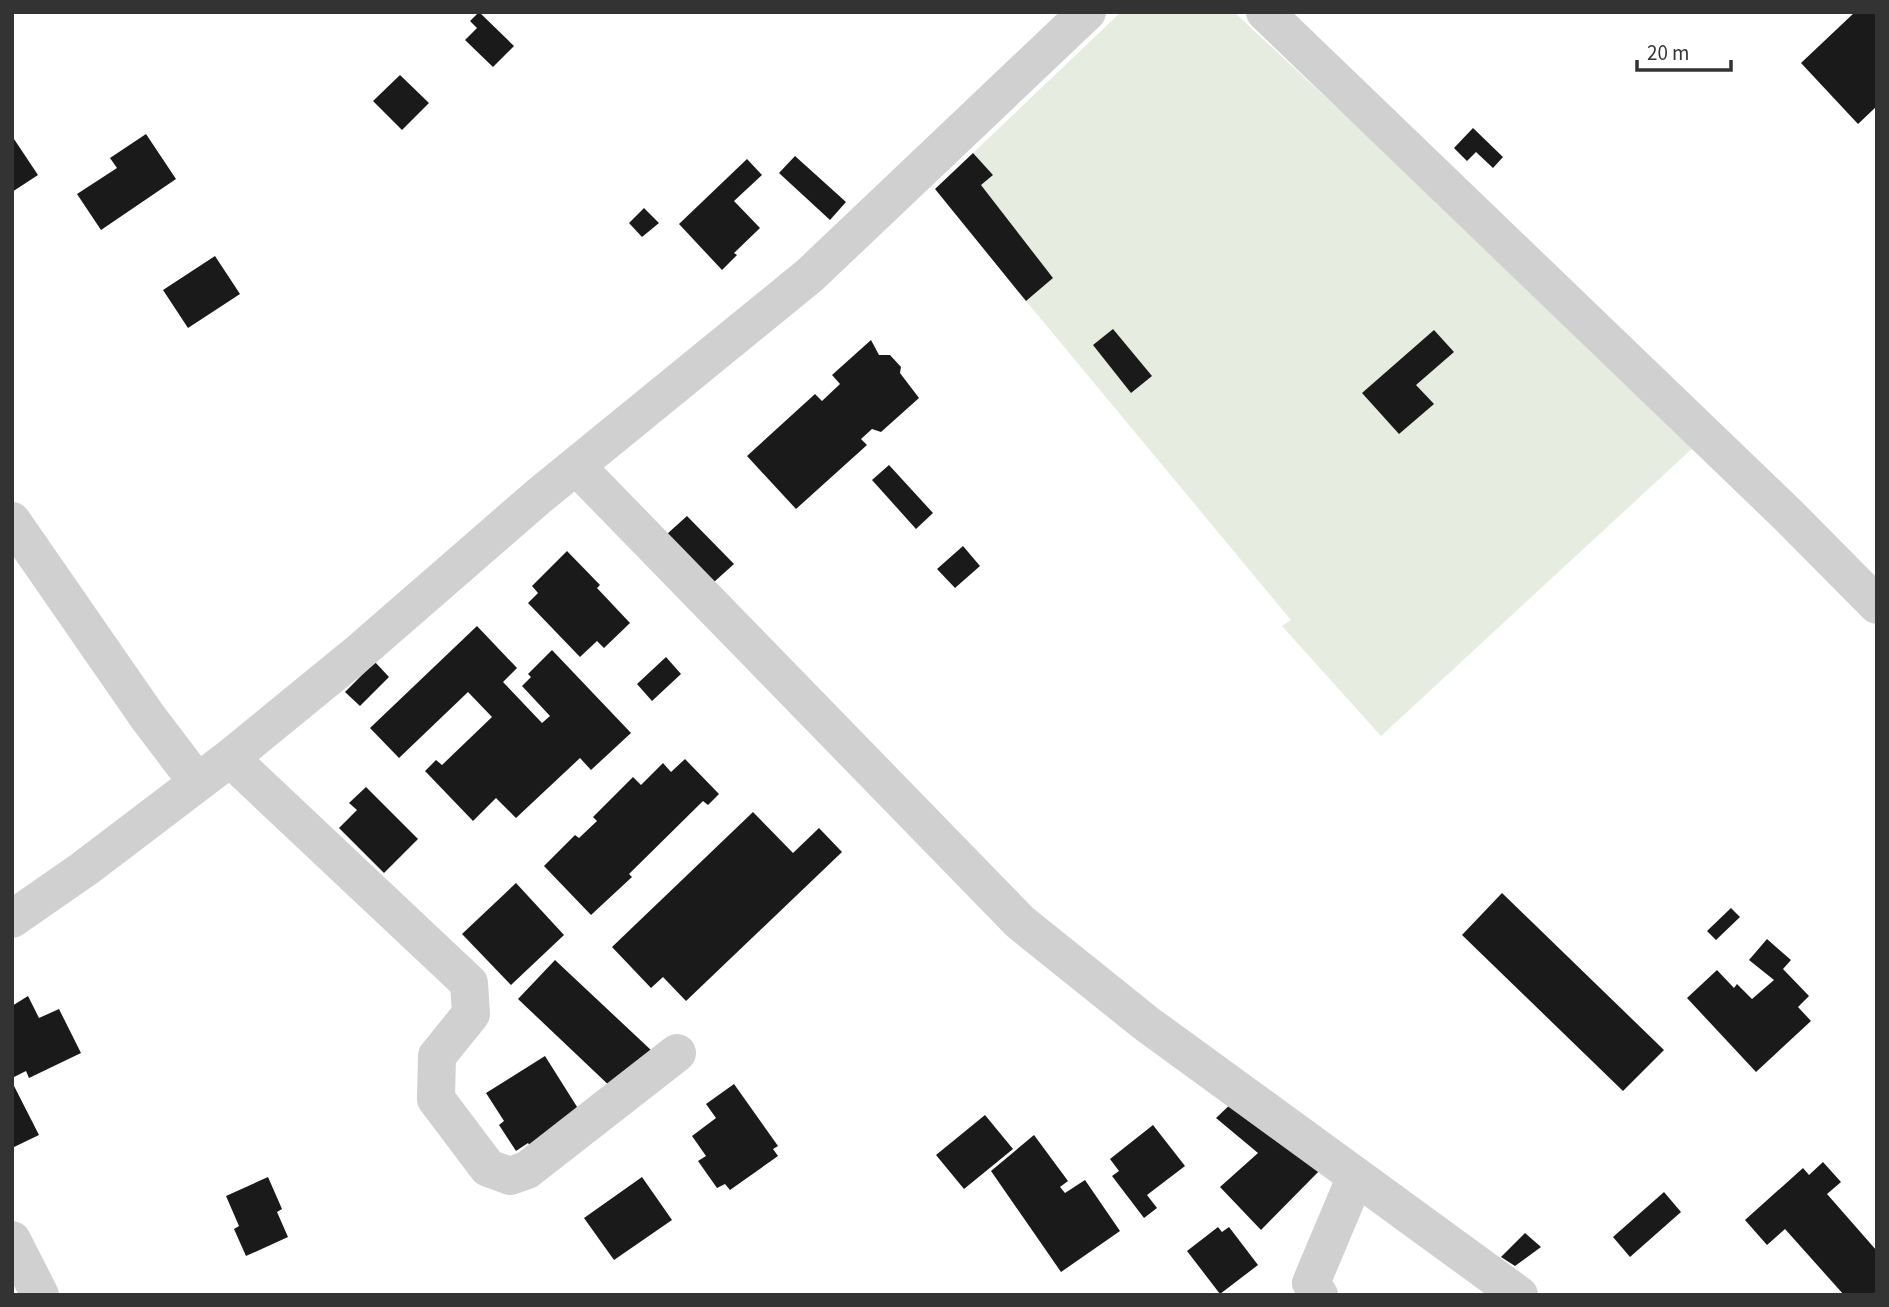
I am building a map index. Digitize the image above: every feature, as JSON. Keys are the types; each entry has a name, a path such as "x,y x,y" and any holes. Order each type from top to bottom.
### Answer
{"street":[{"path":"12,919 84,869 230,758 356,655 539,496 810,275 1087,12"},
{"path":"1265,12 1790,517 1877,605"},
{"path":"577,467 1020,922 1147,1024 1519,1295"},
{"path":"12,521 147,716 197,782"},
{"path":"230,758 469,983 471,1014 437,1056 436,1099 488,1168 510,1176 527,1170 677,1053"},
{"path":"1319,1295 1311,1283 1356,1176"},
{"path":"12,1240 40,1295"}],"shaded area":[{"path":"1121,12 1234,12 1697,444 1381,736 1282,626 1291,620 1026,301 1053,278 981,185 993,175 973,153"}],"building":[{"path":"479,12 514,46 493,67 465,40 477,28 470,21"},
{"path":"1855,12 1877,12 1877,106 1858,124 1801,63"},
{"path":"400,75 429,103 402,130 373,101"},
{"path":"1473,128 1503,157 1493,168 1476,152 1467,161 1454,148"},
{"path":"146,134 176,179 101,230 77,194 117,168 110,158"},
{"path":"12,136 38,175 12,192"},
{"path":"973,153 993,175 981,185 1053,278 1026,301 935,189"},
{"path":"795,156 846,202 830,220 779,173"},
{"path":"747,159 762,175 734,201 760,228 734,253 737,255 722,270 679,224"},
{"path":"644,208 659,223 642,237 629,223"},
{"path":"215,256 240,294 188,328 163,290"},
{"path":"1113,329 1152,376 1131,393 1093,345"},
{"path":"1434,330 1454,352 1416,385 1434,404 1399,434 1362,393"},
{"path":"871,340 879,355 890,355 901,367 900,373 919,398 881,432 872,429 861,439 867,445 796,509 747,456 815,394 822,401 840,384 832,375"},
{"path":"889,465 933,513 916,529 872,480"},
{"path":"687,516 734,564 714,582 667,534"},
{"path":"963,546 980,566 955,588 937,569"},
{"path":"567,551 600,585 597,588 630,623 604,648 597,641 580,657 528,603 538,593 532,586"},
{"path":"477,626 517,668 503,682 542,723 550,716 522,686 531,677 528,674 552,650 631,733 591,770 580,758 516,818 496,798 473,821 425,771 436,760 442,765 492,717 468,692 399,758 370,728"},
{"path":"666,657 681,674 652,701 637,684"},
{"path":"375,662 389,677 360,706 345,692"},
{"path":"685,759 719,794 708,805 703,801 629,874 632,877 591,915 544,866 575,835 579,838 597,821 593,817 633,777 641,785 663,763 671,772"},
{"path":"366,787 418,839 384,873 339,828 357,810 349,803"},
{"path":"753,812 793,853 819,828 842,852 686,1001 663,977 651,988 612,947"},
{"path":"516,883 564,935 511,985 462,934"},
{"path":"1502,893 1664,1050 1623,1091 1462,935"},
{"path":"1731,908 1740,917 1716,940 1707,931"},
{"path":"1767,939 1791,960 1783,969 1809,996 1798,1007 1811,1021 1756,1072 1687,998 1717,970 1734,988 1737,984 1752,999 1774,980 1749,960"},
{"path":"555,960 652,1051 615,1091 518,999"},
{"path":"28,996 39,1018 59,1009 81,1053 29,1078 26,1071 12,1078 12,1006"},
{"path":"545,1056 579,1110 535,1153 528,1143 516,1151 499,1125 504,1121 486,1093"},
{"path":"12,1082 39,1135 12,1148"},
{"path":"734,1084 778,1146 773,1149 778,1156 730,1190 725,1184 717,1188 698,1161 706,1156 692,1136 716,1118 706,1104"},
{"path":"1235,1100 1325,1165 1261,1230 1220,1187 1258,1153 1216,1118"},
{"path":"985,1115 1013,1149 964,1189 936,1155"},
{"path":"1153,1125 1185,1166 1147,1195 1157,1208 1144,1218 1112,1176 1119,1171 1110,1159"},
{"path":"1034,1135 1068,1181 1060,1187 1065,1193 1085,1180 1120,1231 1061,1272 991,1171"},
{"path":"1823,1162 1841,1182 1827,1194 1877,1251 1877,1295 1844,1295 1785,1229 1767,1245 1745,1220 1803,1168 1809,1175"},
{"path":"268,1177 282,1209 277,1212 288,1237 246,1256 234,1229 239,1226 226,1196"},
{"path":"642,1177 672,1220 614,1260 584,1218"},
{"path":"1664,1192 1681,1212 1630,1257 1613,1237"},
{"path":"1218,1227 1222,1232 1229,1227 1258,1265 1220,1294 1187,1251"},
{"path":"1525,1233 1541,1247 1515,1266 1501,1257"}]}
